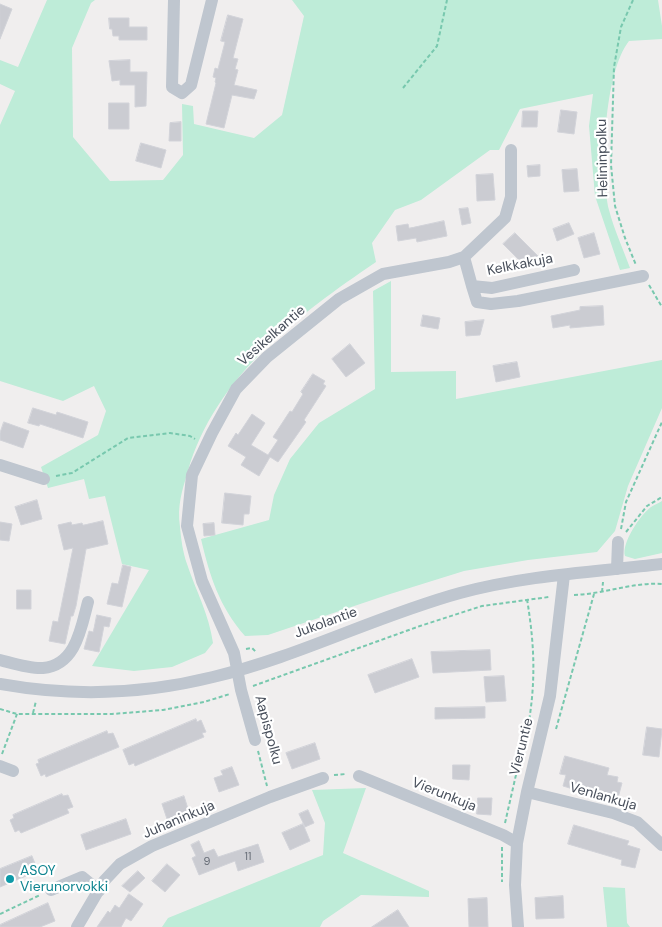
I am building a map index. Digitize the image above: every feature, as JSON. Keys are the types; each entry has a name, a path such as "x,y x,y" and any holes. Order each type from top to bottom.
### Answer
{"street":[{"path":"174,0 172,87 182,93 190,84 212,0"},
{"name":"Vesikelkantie","path":"239,670 234,652 202,581 187,526 192,475 206,446 236,389 267,357 339,299 383,274 449,262 464,257 506,218 511,197 511,150"},
{"name":"Kelkkakuja","path":"464,257 472,286 492,288 574,270"},
{"path":"472,286 477,302 491,304 518,301 643,276"},
{"path":"0,465 44,479"},
{"path":"617,569 618,542"},
{"name":"Jukolantie","path":"0,682 38,691 76,693 127,692 178,685 239,670 376,621 460,594 509,582 662,564"},
{"name":"Vieruntie","path":"518,927 515,885 517,843 550,696 564,575"},
{"path":"0,682 3,661 42,668 62,662 72,650 79,635 88,602"},
{"name":"Aapispolku","path":"239,670 241,690 255,740"},
{"path":"0,766 13,771"},
{"name":"Vierunkuja","path":"359,776 503,835 517,843"},
{"name":"Juhaninkuja","path":"77,927 104,882 120,864 152,846 270,797 323,778"},
{"name":"Venlankuja","path":"527,792 613,813 637,822 662,845"},
{"path":"51,890 82,877 99,891"}],"path":[{"path":"403,88 436,46 447,0"},
{"name":"Helininpolku","path":"634,0 621,27 614,67 611,166 615,206 625,238 638,269 656,294 662,307"},
{"path":"618,542 626,502 662,422"},
{"path":"44,479 72,473 128,438 170,432 190,436 206,446"},
{"path":"618,542 647,506 662,497"},
{"path":"584,595 645,583 662,584"},
{"path":"554,737 594,594"},
{"path":"502,888 503,835 518,766 526,742 534,685 533,635 527,599"},
{"path":"0,759 17,714"},
{"name":"Aapispolku","path":"255,740 270,797"},
{"path":"323,778 341,773 359,776"},
{"path":"0,914 51,890"}],"green space":[{"path":"47,0 95,0 91,3 72,48 73,137 110,181 163,180 183,155 182,104 193,106 194,124 254,138 282,115 304,16 292,0 658,0 662,39 629,41 614,75 606,122 606,193 616,232 630,268 620,270 595,196 589,126 593,94 520,109 499,150 490,150 421,200 395,210 372,243 376,262 318,304 263,351 218,406 201,437 182,492 179,519 184,555 205,612 213,643 205,653 172,667 134,671 92,666 149,570 122,564 105,496 89,499 84,479 48,488 41,467 98,435 106,411 94,386 63,401 0,381 0,125 15,91 0,84 0,60 18,67"},
{"path":"391,281 391,372 456,371 456,399 662,360 662,408 628,486 615,531 597,552 528,560 464,571 268,635 245,636 228,614 222,602 208,566 201,539 269,520 274,495 290,459 319,423 375,389 373,291"},
{"path":"662,501 662,553 635,559 625,556 626,544 637,523 651,507"},
{"path":"366,788 343,853 429,891 429,897 361,895 323,921 320,927 162,927 168,918 323,855 325,823 312,790"},
{"path":"603,887 625,888 627,923 630,927 607,927"}],"building":[{"path":"0,4 12,9 0,39"},
{"path":"228,15 243,19 233,58 238,59 235,69 238,70 234,85 257,90 254,99 232,95 224,128 206,124 216,83 216,78 213,77 215,68 218,69 225,42 221,41"},
{"path":"109,18 129,18 129,27 147,27 147,40 119,40 119,36 113,36"},
{"path":"130,60 130,72 147,72 146,106 135,107 135,85 120,85 120,80 112,81 109,61"},
{"path":"109,103 129,103 129,129 109,129"},
{"path":"561,110 577,112 574,134 558,132"},
{"path":"523,111 538,111 537,127 522,127"},
{"path":"181,122 181,141 169,141 170,123"},
{"path":"141,143 166,150 161,168 136,161"},
{"path":"540,165 540,176 528,177 527,166"},
{"path":"577,169 579,191 564,192 562,170"},
{"path":"493,174 495,200 477,201 476,175"},
{"path":"468,208 471,223 462,225 459,209"},
{"path":"444,221 447,236 417,242 416,238 398,241 396,226 408,224 409,228"},
{"path":"569,223 574,234 557,241 553,229"},
{"path":"515,233 540,258 528,269 503,244"},
{"path":"594,233 600,254 584,258 578,238"},
{"path":"603,306 604,325 570,328 570,325 553,328 551,316 580,310 580,307"},
{"path":"423,315 440,318 438,329 421,326"},
{"path":"484,320 480,335 466,336 465,322"},
{"path":"350,344 365,363 346,377 332,359"},
{"path":"517,362 520,377 496,382 493,366"},
{"path":"313,374 325,381 323,384 326,386 304,420 306,422 278,462 270,457 259,476 241,465 246,457 228,446 236,433 238,435 252,414 265,423 251,445 268,455 278,440 273,437 290,411 292,412 303,394 301,392"},
{"path":"33,408 56,415 57,412 88,422 83,438 40,424 39,426 28,423"},
{"path":"4,422 29,431 23,448 0,440 0,433"},
{"path":"225,493 251,496 249,514 244,514 243,525 222,523"},
{"path":"37,500 42,519 21,525 15,507"},
{"path":"103,521 108,544 86,549 76,606 73,616 71,616 65,644 49,641 53,621 58,622 73,548 64,550 58,525 71,522 72,525 82,523 83,525"},
{"path":"0,522 12,524 9,541 0,540"},
{"path":"214,523 215,535 204,536 203,524"},
{"path":"123,565 131,567 122,607 107,604 112,583 118,584"},
{"path":"17,590 31,590 31,609 17,609"},
{"path":"97,615 111,618 109,627 104,626 99,652 84,649 89,631 93,632"},
{"path":"490,650 491,670 433,673 431,652"},
{"path":"412,659 419,677 375,693 368,675"},
{"path":"504,676 506,701 486,702 484,677"},
{"path":"485,707 485,718 435,719 435,708"},
{"path":"196,719 197,722 201,720 206,732 202,733 204,737 135,766 134,763 129,765 123,750"},
{"path":"647,727 662,729 659,757 643,755"},
{"path":"107,731 108,734 113,733 119,747 46,777 45,774 41,776 36,764 39,763 38,760"},
{"path":"315,743 320,759 292,769 286,753"},
{"path":"565,756 609,768 607,775 618,777 617,782 622,783 618,798 597,792 596,796 563,786 566,775 560,774"},
{"path":"453,765 470,765 469,780 453,779"},
{"path":"232,767 239,785 219,792 214,778 223,775 221,771"},
{"path":"62,794 63,796 68,795 73,807 67,809 69,813 21,833 19,830 15,832 10,820 14,818 13,815"},
{"path":"184,796 189,812 167,819 162,804"},
{"path":"478,798 492,798 491,815 477,814"},
{"path":"308,810 314,823 305,827 299,814"},
{"path":"126,819 131,834 86,850 81,835"},
{"path":"303,824 310,841 290,850 282,833"},
{"path":"574,825 629,841 627,845 640,849 635,868 621,865 622,860 568,844"},
{"path":"199,841 204,853 214,849 218,857 258,844 264,862 238,871 235,861 199,875 192,858 196,856 191,845"},
{"name":"ASOY Vierunorvokki","path":"32,856 38,871 0,887 0,869"},
{"path":"167,864 180,875 165,892 152,881"},
{"path":"138,871 145,878 130,892 122,886"},
{"path":"129,894 143,904 131,921 126,918 121,927 97,927 108,911 110,913 115,905 119,908"},
{"path":"563,896 564,918 536,919 535,898"},
{"path":"487,898 488,927 469,927 468,899"},
{"path":"48,903 55,921 40,927 0,927 0,925"},
{"path":"398,910 409,927 372,927"}],"place":[{"name":"ASOY Vierunorvokki","path":"10,879"}]}
